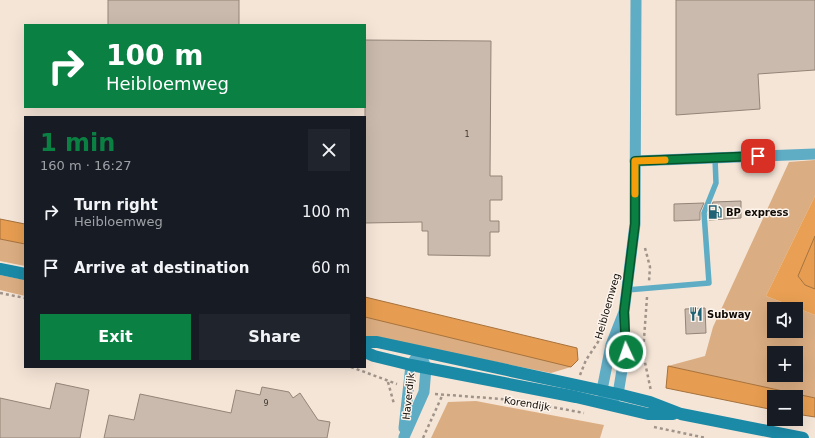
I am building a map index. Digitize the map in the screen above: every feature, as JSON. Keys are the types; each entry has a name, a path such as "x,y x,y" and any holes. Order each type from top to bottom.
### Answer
{"street":[{"name":"Heibloemweg","path":"618,394 626,352 624,312 635,224 636,0"},
{"path":"635,161 815,154"},
{"path":"0,268 24,274"},
{"name":"Heibloemweg","path":"606,404 602,390 611,345 624,312"},
{"name":"Korendijk","path":"366,342 377,342 577,391 606,404 648,414 681,414 803,438"},
{"name":"Korendijk","path":"366,352 374,356 426,368 577,391 602,390 618,394 648,414"},
{"name":"Haverdijk","path":"404,438 411,365 420,352"},
{"name":"Haverdijk","path":"404,438 424,392 426,368 420,352"},
{"path":"606,404 618,394"}],"lane":[{"path":"627,290 709,283 704,212 716,183 715,158"}],"path":[{"path":"644,246 650,267 643,353 652,390 648,414 706,438"},
{"name":"Heibloemweg","path":"573,411 586,360 598,342 617,273"},
{"path":"0,293 24,298"},
{"path":"354,368 388,381 408,386"},
{"name":"Korendijk","path":"424,392 442,396 515,400 587,414"},
{"path":"423,438 442,396"}],"shaded area":[{"path":"815,160 815,196 766,296 781,302 767,302 767,338 803,338 803,310 815,315 815,398 803,395 803,390 778,390 668,366 705,356 713,327 789,162"},
{"path":"815,196 815,236 798,276 805,285 815,289 815,315 803,310 803,302 781,302 766,296"},
{"path":"0,219 24,224 24,244 0,239"},
{"path":"815,236 815,289 805,285 798,276"},
{"path":"0,239 24,244 24,266 0,261"},
{"path":"0,275 24,280 24,296 0,290"},
{"path":"366,297 577,348 578,360 571,367 366,317"},
{"path":"366,317 571,367 551,373 366,336"},
{"path":"668,366 778,390 767,390 767,409 666,388"},
{"path":"803,395 815,398 815,417 803,415"},
{"path":"476,401 604,425 600,438 431,438 448,402"}],"building":[{"path":"108,0 239,0 239,24 108,24"},
{"path":"676,0 815,0 815,70 758,74 760,109 676,115"},
{"path":"366,40 491,41 490,176 502,176 502,200 490,200 490,221 499,221 499,232 490,232 490,256 428,255 428,231 422,231 422,222 366,223"},
{"path":"741,201 741,218 709,220 708,214 713,202"},
{"path":"704,203 700,212 700,220 674,221 674,204"},
{"path":"705,308 706,333 686,334 685,309"},
{"path":"56,383 89,390 80,438 0,438 0,398 50,409"},
{"path":"262,387 289,392 293,398 300,393 318,420 330,422 327,438 104,438 109,415 134,420 140,394 231,413 236,390 260,395"}],"slow traffic":[{"path":"635,194 635,161 665,160"}],"place":[{"name":"BP express","path":"715,212"},
{"name":"Subway","path":"696,314"}],"route":[{"path":"626,352 624,312 635,224 635,161 758,156"}]}
